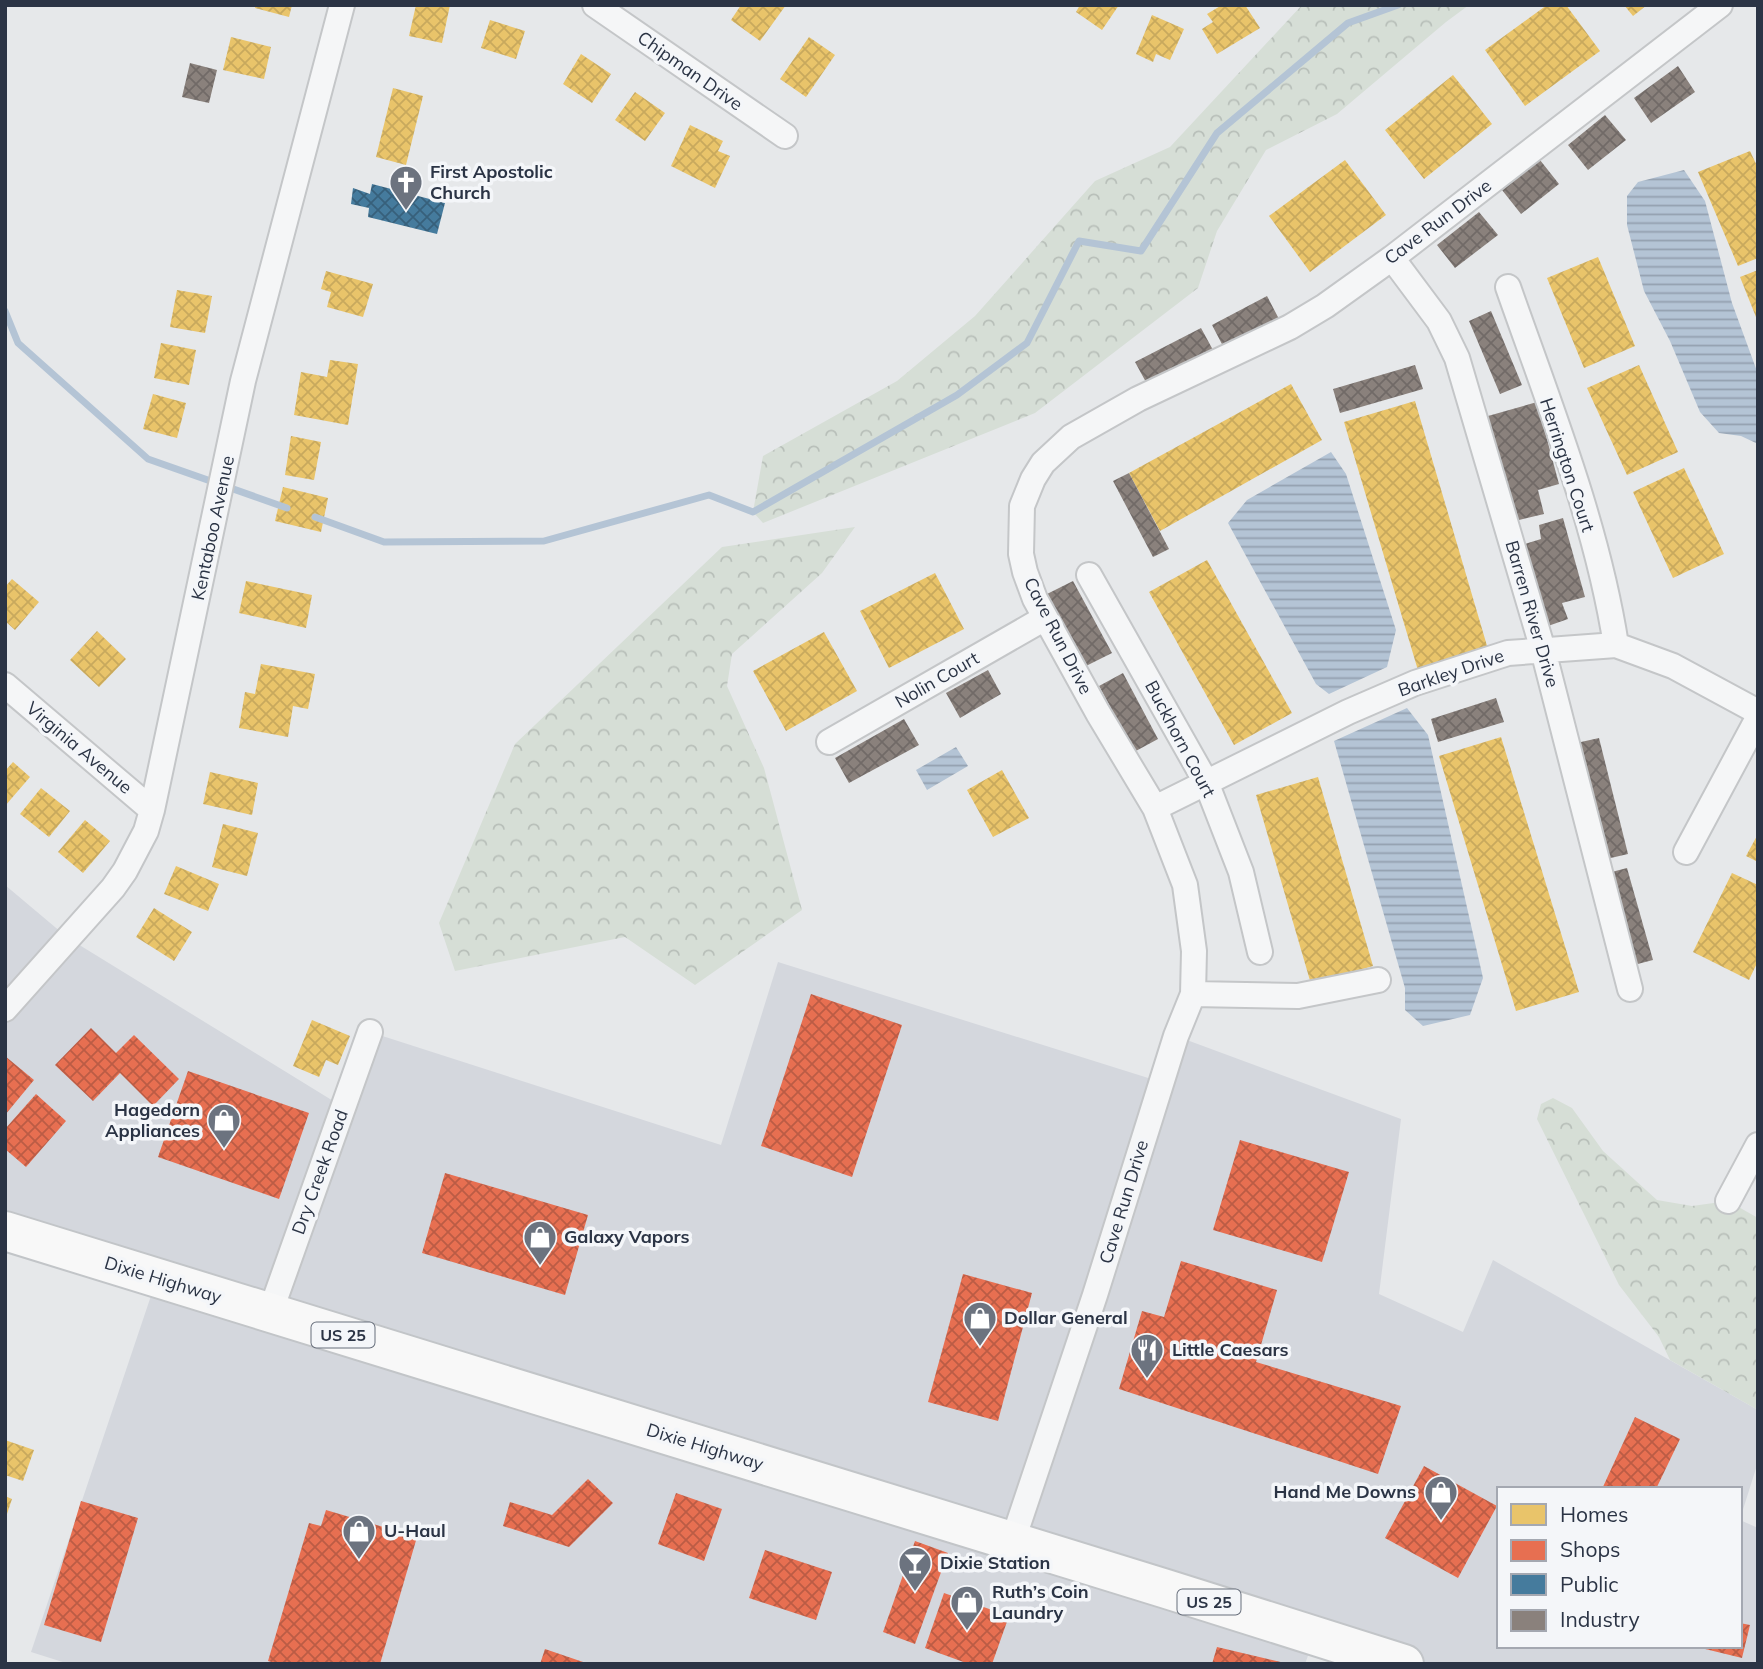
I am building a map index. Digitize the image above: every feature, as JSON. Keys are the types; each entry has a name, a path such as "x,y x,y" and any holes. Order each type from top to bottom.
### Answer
{"main road":[{"name":"Dixie Highway","path":"5,1231 1013,1539 1404,1664"}],"street":[{"name":"Kentaboo Avenue","path":"5,1009 113,888 146,831 243,382 342,5"},
{"name":"Chipman Drive","path":"595,5 785,136"},
{"name":"Cave Run Drive","path":"1013,1539 1095,1295 1176,1036 1193,994 1193,932 1185,885 1155,808 1045,618 1025,572 1021,554 1022,506 1033,479 1043,463 1071,437 1138,399 1290,327 1325,306 1392,258 1720,5"},
{"name":"Barren River Drive","path":"1392,258 1439,321 1457,358 1543,650 1630,989"},
{"name":"Herrington Court","path":"1508,287 1567,455 1608,598 1616,645"},
{"name":"Buckhorn Court","path":"1089,575 1206,782 1241,872 1260,952"},
{"name":"Nolin Court","path":"829,742 1045,618"},
{"name":"Barkley Drive","path":"1155,808 1335,718 1415,683 1508,653 1616,645 1672,666 1758,712"},
{"name":"Virginia Avenue","path":"5,685 152,810"},
{"path":"1686,852 1758,718"},
{"path":"1193,994 1298,996 1378,980"},
{"name":"Dry Creek Road","path":"270,1313 370,1032"},
{"path":"1728,1202 1758,1145"}],"shaded area":[{"path":"5,885 68,938 343,1107 370,1032 721,1145 778,962 1161,1082 1176,1036 1401,1119 1379,1294 1463,1332 1493,1260 1758,1410 1758,1462 1742,1513 1742,1487 1497,1487 1497,1648 1742,1648 1742,1521 1758,1528 1758,1664 1404,1664 1315,1636 1305,1664 69,1664 31,1652 157,1278 5,1231"}],"green space":[{"path":"1302,5 1469,5 1337,114 1266,150 1217,231 1198,288 1035,413 763,523 753,512 763,456 897,381 975,316 1095,181 1170,147"},
{"path":"855,527 822,573 732,654 727,686 764,768 802,910 695,985 625,937 455,971 439,923 515,744 722,547"},
{"path":"1553,1098 1572,1108 1603,1151 1657,1200 1692,1206 1728,1201 1758,1218 1758,1410 1670,1360 1659,1337 1619,1285 1537,1119 1541,1104"}],"water":[{"path":"1684,170 1705,201 1732,303 1758,374 1758,444 1741,436 1719,433 1700,412 1670,341 1644,291 1627,225 1627,196 1638,182"},
{"path":"1331,452 1346,474 1396,630 1387,667 1329,694 1316,684 1228,523 1247,500"},
{"path":"1407,708 1428,735 1483,978 1470,1015 1423,1026 1405,1010 1405,988 1334,741"},
{"path":"956,747 968,766 927,790 916,770"}],"building: Homes":[{"path":"256,5 292,5 289,17 255,8"},
{"path":"416,5 450,5 442,43 409,36"},
{"path":"741,5 786,5 760,41 731,20"},
{"path":"1080,5 1119,5 1102,30 1076,12"},
{"path":"1222,5 1245,5 1260,28 1217,54 1202,29 1213,22 1207,14"},
{"path":"1547,5 1566,5 1600,51 1525,106 1485,50"},
{"path":"1624,5 1647,5 1633,16"},
{"path":"1152,15 1184,29 1170,60 1156,54 1153,62 1136,54"},
{"path":"490,20 525,31 516,59 481,48"},
{"path":"231,37 271,47 264,79 223,70"},
{"path":"809,37 835,55 806,97 780,79"},
{"path":"581,54 611,74 592,103 563,84"},
{"path":"1453,75 1492,124 1424,179 1385,130"},
{"path":"393,88 423,96 406,165 376,157"},
{"path":"635,92 665,113 645,141 615,120"},
{"path":"690,125 723,141 718,151 730,156 715,188 671,166"},
{"path":"1750,151 1758,168 1758,258 1738,266 1698,172"},
{"path":"1345,160 1386,215 1310,272 1269,216"},
{"path":"1598,257 1635,346 1584,368 1547,278"},
{"path":"1758,270 1758,322 1740,277"},
{"path":"326,271 373,284 363,317 327,307 331,292 321,289"},
{"path":"177,290 212,296 205,333 170,327"},
{"path":"161,343 196,350 189,385 154,378"},
{"path":"330,360 358,364 348,425 294,415 301,372 327,377"},
{"path":"1639,365 1678,452 1627,475 1587,388"},
{"path":"1291,384 1322,440 1160,531 1129,473"},
{"path":"153,394 186,403 177,438 143,429"},
{"path":"1415,401 1490,656 1420,677 1344,422"},
{"path":"291,436 321,442 314,480 285,475"},
{"path":"1684,468 1724,554 1673,578 1633,492"},
{"path":"283,487 328,498 321,532 275,521"},
{"path":"1207,560 1292,713 1234,745 1149,592"},
{"path":"935,573 964,629 889,668 860,611"},
{"path":"12,579 39,602 15,630 5,621 5,587"},
{"path":"246,581 312,595 306,628 239,613"},
{"path":"97,631 126,659 99,687 70,660"},
{"path":"824,632 857,691 786,731 753,671"},
{"path":"261,664 315,674 308,709 293,706 288,737 239,728 245,692 255,694"},
{"path":"1501,737 1579,992 1516,1011 1439,756"},
{"path":"13,762 30,777 5,806 5,771"},
{"path":"1002,770 1029,818 993,837 967,790"},
{"path":"210,772 258,783 252,815 203,804"},
{"path":"1318,777 1373,966 1311,984 1256,795"},
{"path":"41,788 70,811 49,837 20,814"},
{"path":"85,820 110,841 83,873 58,852"},
{"path":"223,824 258,833 247,876 212,867"},
{"path":"1758,834 1758,862 1746,856"},
{"path":"176,866 219,884 208,911 164,894"},
{"path":"1732,873 1758,885 1758,961 1749,980 1693,952"},
{"path":"154,908 192,932 174,961 136,937"},
{"path":"312,1020 350,1036 338,1065 326,1060 319,1077 293,1066"},
{"path":"5,1440 34,1450 23,1481 5,1475"},
{"path":"5,1496 12,1499 6,1517 5,1517"}],"building: Shops":[{"path":"811,994 902,1025 852,1177 761,1146"},
{"path":"91,1028 116,1053 134,1035 179,1079 153,1106 120,1073 93,1101 55,1065"},
{"path":"5,1056 34,1080 5,1115"},
{"path":"188,1071 309,1113 279,1199 158,1157"},
{"path":"36,1094 66,1121 26,1167 5,1149 5,1129"},
{"path":"1240,1140 1349,1172 1322,1262 1213,1230"},
{"path":"445,1173 588,1215 565,1295 422,1253"},
{"path":"1181,1261 1277,1290 1256,1362 1401,1406 1378,1474 1119,1389 1142,1311 1164,1317"},
{"name":"Dollar General","path":"963,1274 1032,1293 998,1421 928,1402"},
{"path":"1635,1417 1680,1439 1657,1487 1603,1487"},
{"name":"Hand Me Downs","path":"1424,1466 1497,1506 1458,1578 1385,1538"},
{"path":"588,1479 613,1503 569,1547 503,1526 510,1502 552,1515"},
{"path":"676,1493 722,1509 704,1561 658,1544"},
{"path":"81,1501 138,1518 101,1642 44,1625"},
{"path":"326,1510 417,1537 380,1664 278,1664 268,1661 309,1523 321,1526"},
{"name":"Dixie Station","path":"915,1541 948,1553 915,1644 883,1632"},
{"path":"765,1550 832,1572 816,1620 749,1598"},
{"name":"Ruth’s Coin Laundry","path":"944,1593 1009,1616 992,1664 969,1664 925,1648"},
{"path":"1742,1623 1750,1625 1742,1658 1701,1648 1742,1648"},
{"path":"1217,1647 1285,1663 1285,1664 1212,1664"},
{"path":"545,1649 586,1663 586,1664 540,1664"}],"building: Public":[{"name":"First Apostolic Church","path":"372,184 445,203 437,234 368,217 369,208 351,204 353,188 370,194"}],"building: Industry":[{"path":"190,63 217,70 209,103 182,97"},
{"path":"1678,66 1695,92 1651,123 1634,98"},
{"path":"1605,115 1626,140 1588,170 1568,145"},
{"path":"1540,160 1559,184 1521,214 1502,190"},
{"path":"1479,212 1498,235 1455,268 1437,245"},
{"path":"1267,296 1279,319 1224,348 1212,325"},
{"path":"1491,311 1522,385 1500,394 1469,321"},
{"path":"1201,328 1213,350 1147,384 1135,362"},
{"path":"1415,365 1423,389 1340,413 1333,389"},
{"path":"1537,402 1559,484 1538,490 1544,514 1515,521 1488,416"},
{"path":"1129,473 1169,549 1153,557 1113,481"},
{"path":"1563,518 1585,597 1562,603 1568,619 1548,626 1522,545 1541,539 1539,525"},
{"path":"1073,581 1112,653 1086,666 1047,594"},
{"path":"988,670 1001,694 960,718 946,693"},
{"path":"1123,673 1158,739 1134,752 1099,686"},
{"path":"1496,698 1504,722 1438,742 1431,719"},
{"path":"904,719 919,745 849,783 835,758"},
{"path":"1599,738 1628,854 1602,860 1572,744"},
{"path":"1627,868 1653,960 1630,966 1604,874"}],"waterway":[{"path":"315,517 384,542 544,541 709,495 753,512 957,395 1027,343 1079,241 1141,251 1217,133 1348,23 1398,5"},
{"path":"5,311 18,343 148,459 287,508"}],"place":[{"name":"First Apostolic Church","path":"406,212"},
{"name":"Hagedorn Appliances","path":"224,1150"},
{"name":"Galaxy Vapors","path":"540,1267"},
{"name":"Dollar General","path":"980,1348"},
{"name":"Little Caesars","path":"1147,1380"},
{"name":"Hand Me Downs","path":"1441,1522"},
{"name":"U-Haul","path":"359,1561"},
{"name":"Dixie Station","path":"915,1593"},
{"name":"Ruth’s Coin Laundry","path":"967,1632"}]}
